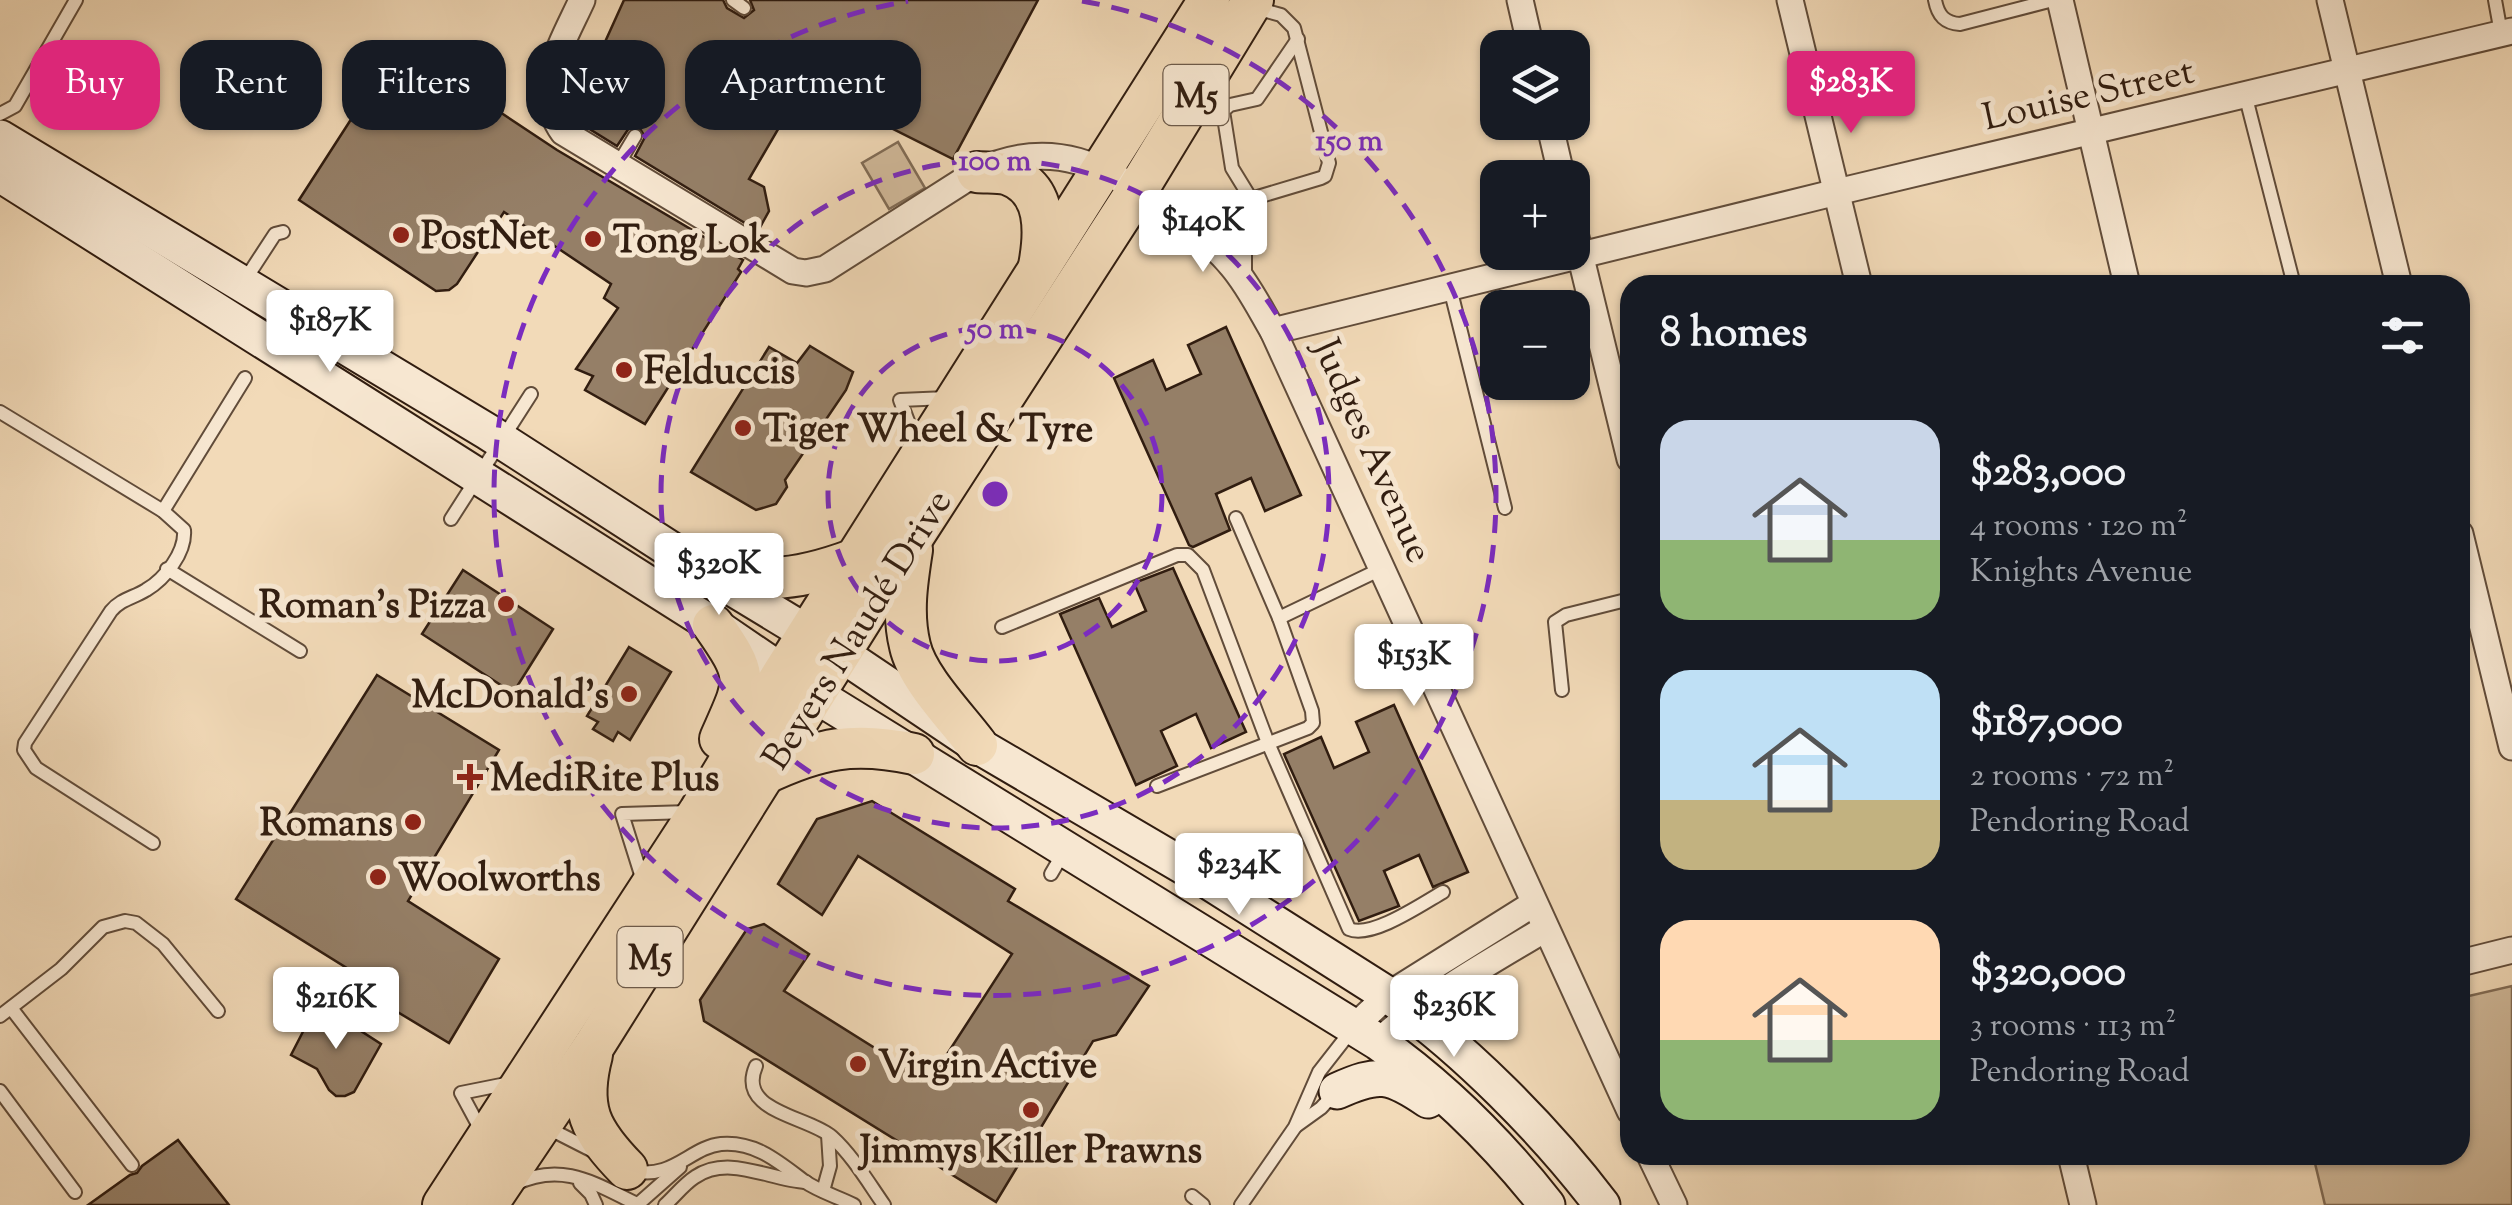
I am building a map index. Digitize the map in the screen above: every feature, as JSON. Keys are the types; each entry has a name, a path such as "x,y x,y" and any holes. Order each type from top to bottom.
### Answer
{"main road":[{"name":"Beyers Naudé Drive","path":"824,644 856,559 1208,0"},
{"name":"Beyers Naudé Drive","path":"444,1205 702,806 798,684 824,644 914,536 1138,190 1251,4"},
{"path":"2,146 242,284 502,441 977,745 1202,878 1400,1003 1487,1078 1582,1178 1602,1205"},
{"path":"2,146 479,476 798,684 914,754 1059,861 1359,1056 1408,1064 1485,1133 1546,1205"},
{"path":"977,172 1010,175 1030,190 1042,214 1044,238 1038,270"},
{"path":"914,536 905,610 909,645 933,687 977,745"},
{"path":"690,562 733,576 793,578 856,559"},
{"path":"702,806 713,756 742,679 739,662 713,625"},
{"name":"Beyers Naudé Drive","path":"482,1203 542,1125 594,1046 764,774 798,684"},
{"path":"764,774 831,748 882,747 914,754"},
{"path":"594,1046 586,1080 589,1116 635,1196"},
{"path":"1359,1056 1365,1078 1386,1078 1404,1084 1485,1133"}],"street":[{"path":"582,0 552,73 548,98 563,132 617,166"},
{"path":"1520,0 1528,30"},
{"path":"1790,0 1857,275"},
{"path":"2056,0 2125,275"},
{"path":"2330,0 2397,275"},
{"name":"Louise Street","path":"1590,254 2507,32"},
{"name":"Judges Avenue","path":"617,166 762,255 793,271 806,273 826,269 977,172 1026,155 1052,156 1103,168 1198,233 1245,283 1273,331 1620,1090"},
{"name":"Louise Street","path":"1273,331 1524,270"},
{"path":"1584,270 1620,418"},
{"path":"2470,575 2512,747"},
{"path":"1359,1056 1400,1003 1533,904"},
{"path":"1400,1003 1545,929"},
{"path":"2470,960 2512,950"},
{"path":"1658,1165 1674,1205"},
{"path":"2074,1165 2084,1205"}],"lane":[{"path":"2,146 16,106 76,0"},
{"path":"1935,0 1949,24 1960,24 2056,0"},
{"path":"2495,0 2507,32"},
{"path":"1251,4 1290,22 1298,39 1328,156 1328,170 1321,178 1251,199"},
{"path":"1245,283 1245,218 1251,199 1232,168 1222,116 1224,108 1230,105 1257,99 1298,39"},
{"path":"2245,94 2291,275"},
{"path":"617,166 636,136"},
{"path":"1198,233 1245,218"},
{"path":"242,284 275,234 283,232"},
{"path":"1450,288 1506,508"},
{"path":"163,510 244,378"},
{"path":"451,519 531,394"},
{"path":"0,412 163,510 182,526 185,536 180,554 151,587 125,599 111,611 24,750 36,768 153,842"},
{"path":"1157,786 1313,723 1278,618 1236,518"},
{"path":"1002,627 1188,554 1204,570 1268,743 1349,929 1358,933 1373,930 1443,892"},
{"path":"167,569 300,651"},
{"path":"1278,618 1381,569"},
{"path":"1562,690 1555,622 1566,615 1620,601"},
{"path":"646,891 622,814 702,806"},
{"path":"132,1165 6,1012 61,970 103,927 125,921 147,929 164,944 218,1011"},
{"path":"1295,1126 1321,1108 1359,1056"},
{"path":"1241,1205 1295,1126 1319,1072 1359,1056"},
{"path":"756,1066 752,1080 762,1100 783,1114 828,1133 884,1205"},
{"path":"0,1090 75,1192"},
{"path":"542,1125 635,1196"},
{"path":"823,1190 831,1158 828,1133"},
{"path":"635,1196 710,1146 739,1144 785,1163 806,1182 854,1205"},
{"path":"635,1196 650,1172 684,1162"},
{"path":"666,1205 694,1178 721,1167 806,1182"},
{"path":"482,1203 535,1175 567,1173 635,1196"},
{"path":"567,1173 591,1194 596,1205"}],"shaded area":[{"path":"898,142 925,188 889,209 862,163"},
{"path":"2512,986 2512,1205 2325,1205 2315,1165 2470,1165 2470,996"}],"building":[{"path":"624,0 723,0 727,8 744,18 754,10 750,0 1038,0 953,159 895,130 921,130 921,40 685,40 685,130 778,130 749,179 764,187 769,211 758,231 635,156 645,137 641,130 665,130 665,40 606,40"},
{"path":"506,116 743,260 738,269 741,272 645,424 585,390 593,376 576,369 618,308 604,298 611,284 504,212 457,284 449,290 436,291 299,200 344,130 506,130"},
{"path":"591,130 628,130 617,146"},
{"path":"1226,327 1301,495 1265,511 1251,478 1216,494 1230,530 1193,547 1114,378 1153,360 1166,390 1201,374 1188,345"},
{"path":"810,346 853,372 846,390 785,480 787,487 776,504 756,510 691,472 769,347 797,363"},
{"path":"1173,568 1246,732 1211,748 1196,714 1161,731 1177,766 1136,785 1060,614 1099,598 1112,627 1146,611 1134,583"},
{"path":"463,570 553,629 513,693 422,634"},
{"name":"McDonald's","path":"629,647 671,672 630,740 618,732 613,741 593,729 598,722 587,716"},
{"path":"377,675 499,750 408,901 499,959 449,1043 361,990 366,980 236,899"},
{"path":"1394,705 1468,872 1433,887 1419,855 1384,871 1399,906 1359,921 1284,754 1321,737 1334,768 1369,752 1356,722"},
{"path":"872,801 1015,889 1008,901 1149,986 1116,1035 1093,1041 996,1202 704,1021 700,1000 747,929 764,924 809,954 784,991 929,1082 1012,954 858,856 822,915 778,884 817,819"},
{"path":"321,1012 333,1013 381,1044 354,1092 345,1096 336,1096 317,1069 291,1055 309,1020"},
{"path":"178,1140 229,1205 88,1205 137,1173"}],"place":[{"name":"PostNet","path":"401,235"},
{"name":"Tong Lok","path":"593,239"},
{"name":"Felduccis","path":"624,370"},
{"name":"Tiger Wheel & Tyre","path":"743,428"},
{"name":"Roman's Pizza","path":"506,604"},
{"name":"McDonald's","path":"629,694"},
{"name":"MediRite Plus","path":"470,777"},
{"name":"Romans","path":"413,822"},
{"name":"Woolworths","path":"378,877"},
{"name":"Virgin Active","path":"858,1064"},
{"name":"Jimmys Killer Prawns","path":"1031,1110"}]}
